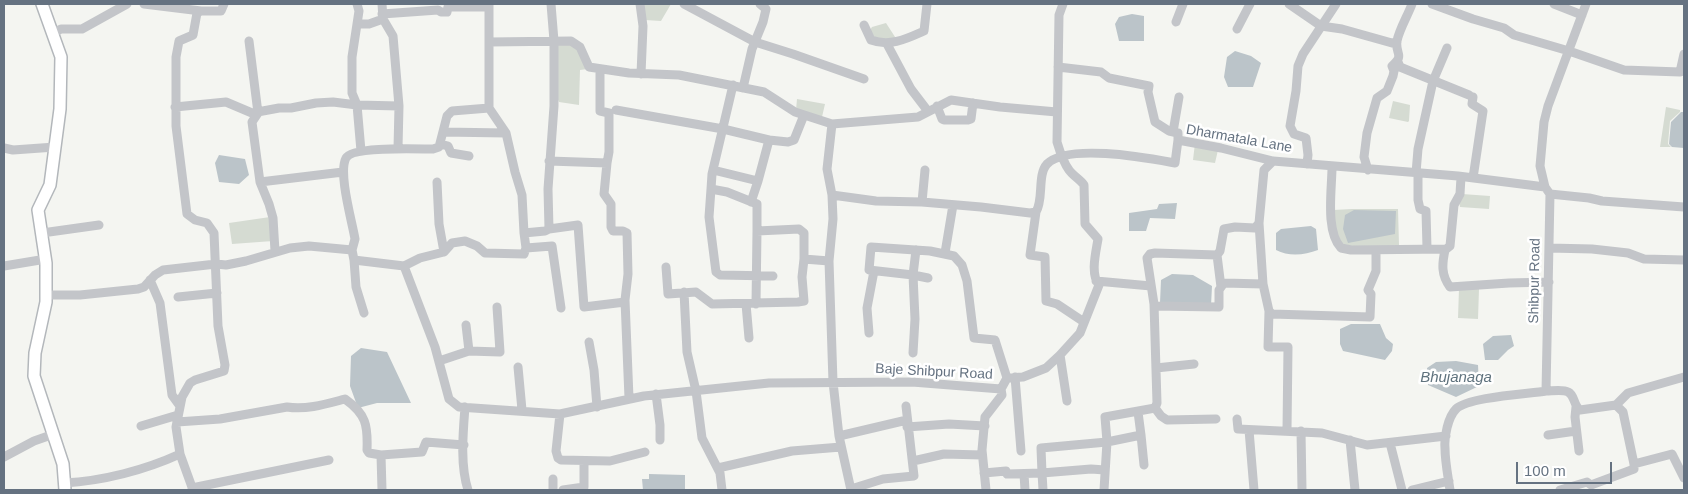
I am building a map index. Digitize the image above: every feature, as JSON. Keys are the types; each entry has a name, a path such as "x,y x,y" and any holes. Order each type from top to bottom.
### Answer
{"main road":[{"path":"42,4 61,57 60,109 50,185 38,210 46,259 46,295 35,353 34,376 63,464 65,486"}],"street":[{"path":"53,33 61,30 82,29 126,4"},
{"path":"144,4 221,12 224,4"},
{"path":"357,4 359,11 352,58 352,93 357,105 361,151"},
{"path":"382,4 383,17 393,36 399,106 398,148"},
{"path":"550,4 554,41 554,106 548,189 550,229"},
{"path":"640,4 644,26 640,74"},
{"path":"684,4 754,42 864,79"},
{"path":"743,88 754,42 763,22 766,9 760,4"},
{"path":"864,26 871,40 887,44 912,37 924,31 927,4"},
{"path":"1011,378 1023,377 1046,368 1060,355 1080,333 1099,285 1096,281 1094,262 1098,239 1085,224 1084,185 1070,171 1061,155 1057,142 1059,15 1063,4"},
{"path":"1176,22 1183,4"},
{"path":"1237,29 1250,4"},
{"path":"1289,4 1321,26 1397,42"},
{"path":"1307,164 1306,138 1294,134 1290,126 1298,66 1303,54 1336,4"},
{"path":"1412,4 1397,42 1400,68 1433,84 1471,96 1472,104 1483,111 1473,178"},
{"path":"1432,4 1504,28 1514,35 1624,70 1680,72 1684,54"},
{"path":"1554,4 1582,15"},
{"name":"Shibpur Road","path":"1546,391 1549,248 1547,190 1541,170 1541,142 1548,106 1586,4"},
{"path":"354,260 404,266 420,258 444,252 452,243 465,241 477,246 485,253 524,254 526,248 522,194 506,134 489,108 489,5 448,7 447,12 427,10 383,17 369,24 356,24"},
{"path":"201,11 197,13 193,35 179,41 176,57 176,126 187,214 195,220 207,223 214,233 218,326 225,365 224,372 190,383 182,397 176,427 180,454 192,489 329,460"},
{"path":"249,41 258,113 252,122 260,182 273,218 275,251"},
{"path":"489,42 570,41 580,47 589,68 640,74 679,75 764,92 795,112 832,124 918,117 927,110 951,100 1056,112"},
{"path":"887,44 911,89 927,110"},
{"path":"1427,248 1426,211 1420,209 1418,200 1418,149 1433,84 1447,48"},
{"path":"1364,169 1367,133 1378,98 1387,91 1394,76 1392,66 1398,62"},
{"path":"1058,67 1101,72 1109,78 1149,86 1148,92 1155,122 1169,132 1178,133 1178,140"},
{"path":"600,69 600,111 610,113 609,152 606,163 604,194 611,204 611,227 613,231 627,233 628,274 625,302 629,398"},
{"path":"733,85 713,170 711,189 709,217 716,272 720,275 773,276"},
{"path":"1173,132 1179,97"},
{"path":"175,107 226,102 252,114 279,108 334,102 357,105 399,106"},
{"path":"937,106 942,119 968,120 972,116 973,103"},
{"path":"364,313 356,287 352,250 355,239 343,172 346,158 350,154 361,151 398,148 433,149 440,144 447,116 452,111 489,108"},
{"path":"616,110 723,129 769,140 788,142 794,140 804,115"},
{"path":"832,124 827,169 832,195 833,219 829,261 833,382 838,436 851,489 884,479 914,476 906,406"},
{"path":"443,132 506,134"},
{"path":"751,202 769,140"},
{"name":"Dharmatala Lane","path":"1061,155 1105,153 1175,163 1178,140 1273,161 1473,178 1527,185 1602,201 1684,206"},
{"path":"440,144 448,146 451,153 469,156"},
{"path":"4,148 13,150 55,147"},
{"path":"1061,155 1046,165 1043,175 1040,206 1036,212 1030,255 1045,257 1046,301 1057,304 1084,322"},
{"path":"550,161 606,163"},
{"path":"1273,161 1264,170 1259,223 1263,284 1269,311 1268,347 1288,347 1287,430"},
{"path":"1332,166 1331,211 1333,234 1341,248 1351,250 1446,249"},
{"path":"713,170 758,182"},
{"path":"922,202 925,170"},
{"path":"1527,185 1541,170"},
{"path":"260,182 343,172"},
{"path":"1461,177 1460,194 1454,205 1450,246 1446,249 1443,259 1442,272 1450,287 1549,282"},
{"path":"437,182 439,224 444,252"},
{"path":"711,189 727,192 757,204 756,304"},
{"path":"832,195 876,201 922,202 1030,213 1036,212"},
{"path":"945,253 953,205"},
{"path":"1221,287 1217,255 1220,251 1224,229 1235,227 1255,228 1259,223"},
{"path":"42,233 99,225"},
{"path":"524,233 578,225 584,307 625,302"},
{"path":"666,267 668,294 696,292 712,304 804,301 802,277 804,233 799,229 756,231"},
{"path":"46,295 80,295 138,289 144,287 155,274 163,270 216,264 226,265 290,248 308,246 352,250"},
{"path":"526,248 552,246 561,308"},
{"path":"928,278 869,270 871,247 945,253 954,256 962,265 967,281 974,338 995,340 1011,378 1021,451"},
{"path":"1549,248 1592,249 1628,253 1644,259 1684,260"},
{"path":"913,353 915,319 913,275 916,250"},
{"path":"1269,311 1272,314 1370,317 1370,294 1368,290 1376,271 1376,250"},
{"path":"1155,408 1157,403 1154,306 1147,258 1150,254 1217,255"},
{"path":"4,266 46,259"},
{"path":"804,259 829,261"},
{"path":"404,266 439,361 450,399 454,404 465,407 465,481 468,490"},
{"path":"869,333 867,308 874,271"},
{"path":"150,280 160,303 172,395 178,414"},
{"path":"1096,281 1152,286"},
{"path":"1154,306 1219,308 1219,290 1224,283 1263,284"},
{"path":"684,292 687,352 696,391 702,438 720,473 722,490"},
{"path":"178,297 218,293"},
{"path":"746,304 749,338"},
{"path":"439,361 469,351 500,352 497,307"},
{"path":"466,324 469,351"},
{"path":"589,342 594,370 597,407"},
{"path":"1060,355 1067,401"},
{"path":"1156,368 1194,364"},
{"path":"518,367 522,410"},
{"name":"Baje Shibpur Road","path":"465,407 560,414 597,407 629,398 769,383 912,382 1002,389 1011,378"},
{"path":"1616,405 1628,393 1684,378"},
{"path":"986,490 982,455 986,417 1002,395 1002,389"},
{"path":"1412,490 1449,486 1444,447 1446,436 1452,415 1462,405 1471,401 1546,391 1568,391 1576,407 1576,431 1579,452"},
{"path":"656,394 660,440"},
{"path":"141,426 178,414 220,419 287,407 320,406 345,399 356,407 364,418 368,433 366,450 369,453 381,455 422,452 426,442 464,445"},
{"path":"1576,407 1580,410 1616,405"},
{"path":"1560,490 1587,482 1590,488 1634,469 1622,412 1616,405"},
{"path":"1104,490 1107,442 1104,418 1155,408"},
{"path":"1155,408 1167,420 1216,419"},
{"path":"1138,412 1144,465"},
{"path":"560,414 556,451 558,458 610,461 644,452"},
{"path":"1237,419 1238,429 1322,432 1367,445 1446,436"},
{"path":"838,436 907,423 985,426"},
{"path":"1249,430 1254,490"},
{"path":"1301,430 1302,490"},
{"path":"1548,435 1576,431"},
{"path":"4,457 34,441 54,434"},
{"path":"1042,490 1041,448 1107,442 1141,435"},
{"path":"1350,440 1355,490"},
{"path":"1390,443 1402,490"},
{"path":"718,468 792,451 841,447"},
{"path":"65,486 163,462 180,454"},
{"path":"913,461 944,454 982,455"},
{"path":"1634,464 1672,454 1684,478"},
{"path":"381,455 382,490"},
{"path":"562,490 584,487 584,461"},
{"path":"984,473 1006,471 1007,474 1024,474 1091,469 1105,470"},
{"path":"1024,474 1024,490"},
{"path":"553,479 553,490"}],"shaded area":[{"path":"643,4 671,4 661,21 645,20"},
{"path":"886,23 897,40 876,39 870,30 872,27"},
{"path":"556,42 570,44 578,48 588,69 580,70 579,105 559,102 556,95"},
{"path":"797,99 825,104 822,117 796,110"},
{"path":"1393,101 1410,105 1408,122 1389,118"},
{"path":"1666,107 1680,110 1680,112 1670,121 1668,144 1671,147 1660,147"},
{"path":"1195,143 1218,150 1215,163 1193,160"},
{"path":"1462,194 1490,196 1489,209 1460,207 1459,201"},
{"path":"1398,209 1399,245 1376,247 1342,246 1335,233 1333,210"},
{"path":"270,217 273,241 232,244 229,223"},
{"path":"1459,289 1479,289 1478,319 1458,318"}],"water":[{"path":"1132,14 1144,16 1144,41 1119,41 1115,24 1119,17"},
{"path":"1235,51 1251,56 1261,63 1253,87 1228,87 1224,77 1227,57"},
{"path":"1681,112 1684,112 1684,148 1672,147 1669,144 1671,122"},
{"path":"219,155 245,159 249,175 239,184 219,182 215,163"},
{"path":"1177,203 1175,219 1150,218 1146,231 1129,231 1129,213 1157,209 1159,204"},
{"path":"1354,210 1396,211 1395,234 1348,243 1343,229 1345,215"},
{"path":"1311,226 1316,229 1318,250 1308,253 1286,254 1276,250 1276,233 1281,229"},
{"path":"1172,274 1193,275 1212,286 1211,306 1160,303 1161,280"},
{"path":"1351,324 1380,324 1386,338 1393,344 1392,351 1385,360 1343,351 1340,344 1340,329"},
{"path":"1511,335 1514,346 1498,360 1485,360 1483,344 1493,336"},
{"path":"361,348 387,352 411,403 377,403 358,408 350,386 351,356"},
{"name":"Bhujanaga","path":"1456,361 1478,365 1479,386 1456,397 1428,385 1427,368 1436,362"},
{"path":"649,474 685,475 685,490 643,490 642,479 649,479"}]}
